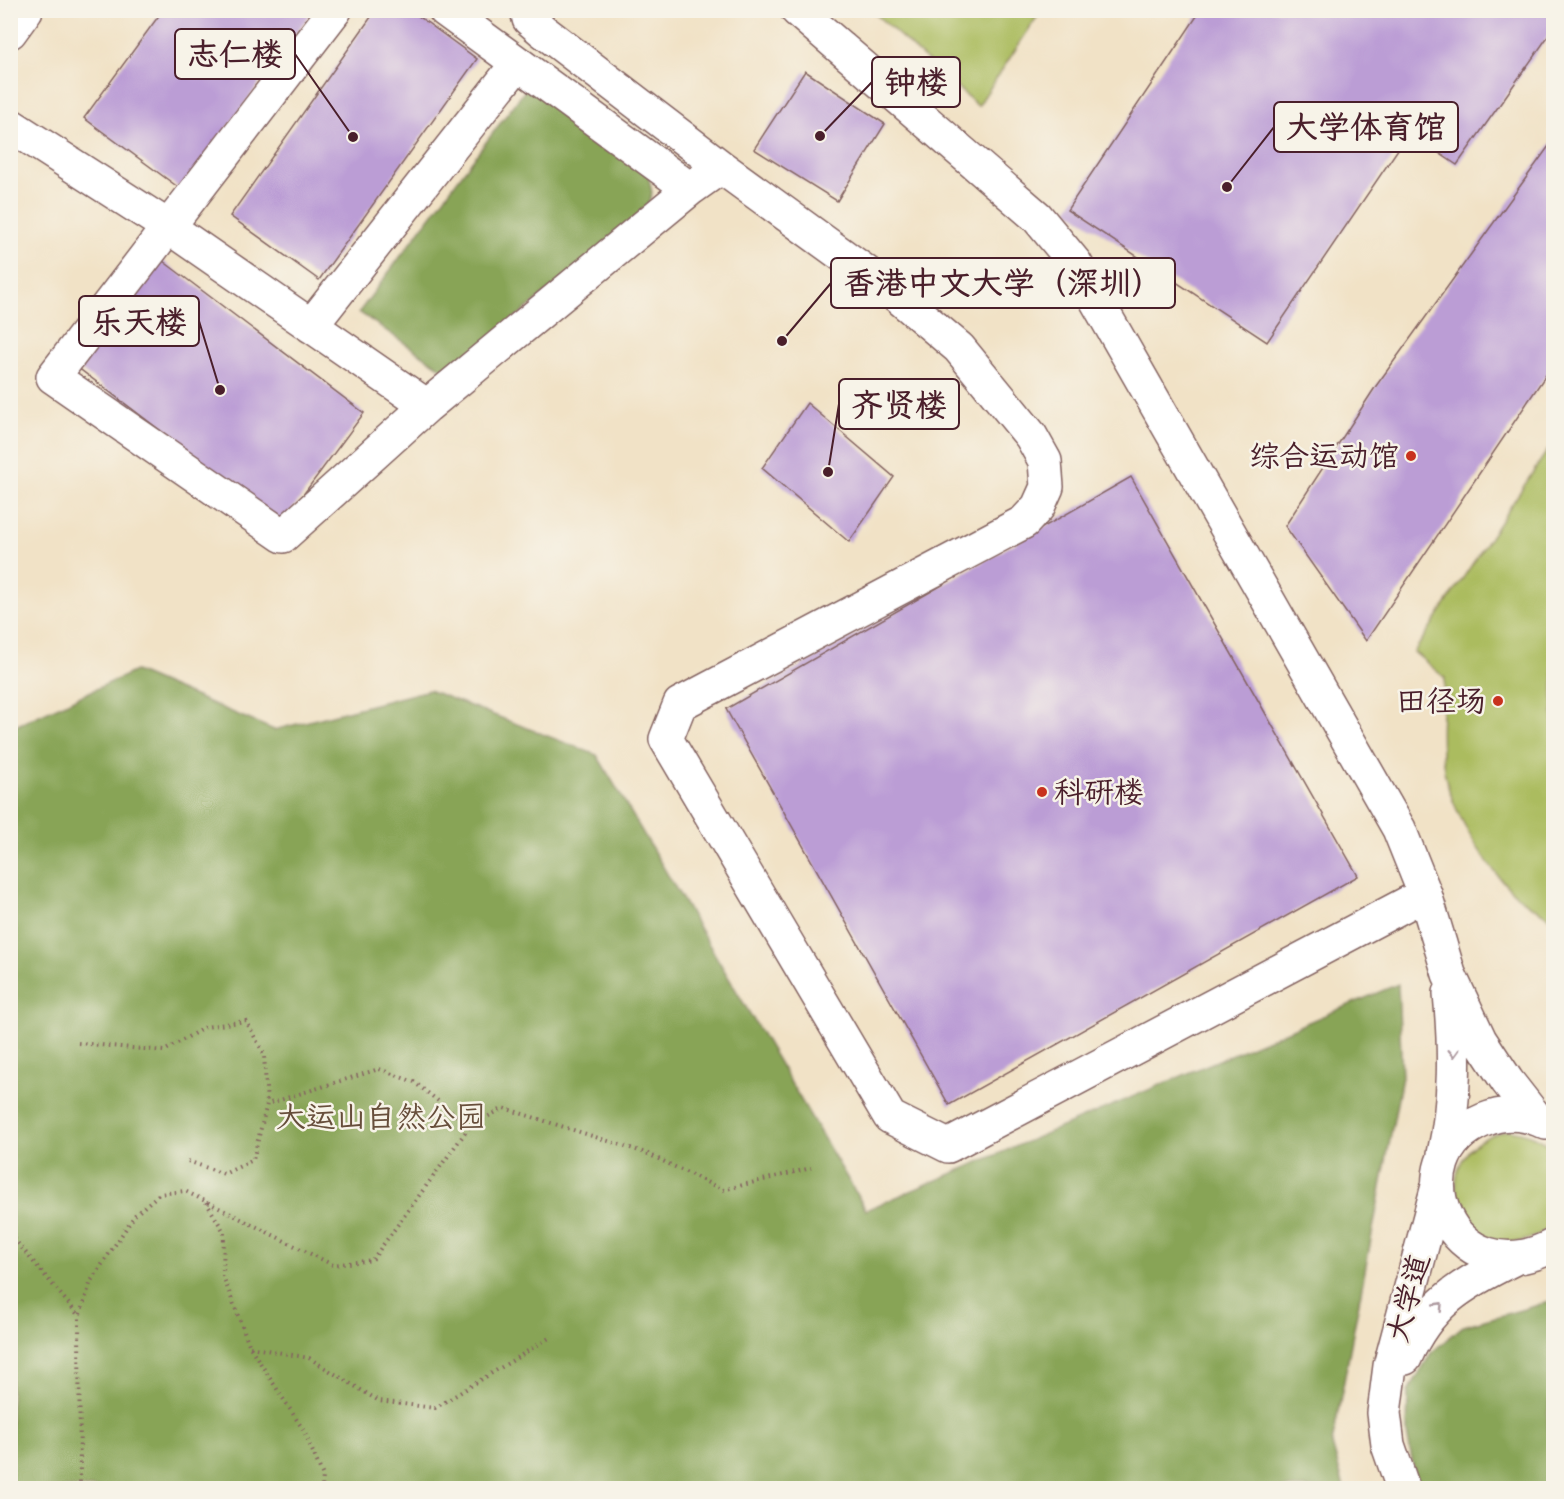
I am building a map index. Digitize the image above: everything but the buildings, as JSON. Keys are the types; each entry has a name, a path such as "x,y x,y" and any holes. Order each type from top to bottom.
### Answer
{"street":[{"path":"10,32 26,10"},
{"path":"335,10 53,377 283,536 427,406 690,189 721,167"},
{"path":"446,10 690,189"},
{"path":"527,10 529,19 543,31 721,167 889,290 959,348 1032,436 1045,461 1047,487 1038,507 1024,522 680,704 666,739 890,1118 948,1146 1425,894"},
{"path":"797,10 1037,217 1075,263 1399,829 1425,894 1449,974 1480,1040 1507,1081 1545,1123"},
{"path":"311,326 517,64"},
{"path":"10,125 167,226 427,406"},
{"path":"1440,1173 1451,1120 1455,1072 1449,974"},
{"name":"大学道","path":"1403,1488 1388,1445 1384,1413 1390,1366 1440,1173 1454,1141 1472,1125 1494,1115 1515,1113 1545,1123"},
{"name":"大学道","path":"1440,1173 1442,1208 1452,1229 1469,1246 1490,1256 1539,1252"},
{"name":"大学道","path":"1384,1413 1401,1366 1425,1321 1443,1300 1469,1280 1539,1252"}],"path":[{"path":"78,1043 164,1051 205,1027 246,1021 264,1054 267,1104 253,1160 224,1174 188,1161"},
{"path":"267,1104 379,1069 414,1082 470,1126"},
{"path":"80,1488 79,1317 91,1281 135,1215 159,1194 185,1191 333,1265 372,1260 470,1126 504,1108 646,1153 723,1190 811,1168"},
{"path":"205,1202 224,1232 223,1276 250,1347 304,1431 323,1476 322,1488"},
{"path":"10,1234 79,1317"},
{"path":"250,1347 309,1358 379,1401 435,1408 549,1338"}],"green space":[{"path":"872,11 1041,11 978,106"},
{"path":"528,86 648,174 652,193 644,215 447,372 359,312"},
{"name":"田径场","path":"1553,442 1553,919 1510,889 1495,873 1459,815 1447,784 1442,758 1441,735 1445,678 1414,652"},
{"name":"大运山自然公园","path":"135,671 274,730 429,690 597,755 866,1210 1398,984 1402,1077 1332,1444 1344,1488 11,1488 11,728"},
{"path":"1509,1130 1533,1136 1553,1150 1553,1224 1524,1240 1498,1241 1476,1230 1462,1210 1456,1187 1461,1163 1478,1143"},
{"path":"1553,1301 1553,1394 1548,1418 1554,1463 1553,1488 1417,1488 1407,1433 1408,1392 1431,1353 1463,1326"}],"place":[{"name":"钟楼","path":"820,136"},
{"name":"志仁楼","path":"353,137"},
{"name":"大学体育馆","path":"1227,187"},
{"name":"香港中文大学（深圳）","path":"782,341"},
{"name":"乐天楼","path":"220,390"},
{"name":"综合运动馆","path":"1411,456"},
{"name":"齐贤楼","path":"828,472"},
{"name":"田径场","path":"1498,701"},
{"name":"科研楼","path":"1042,792"}]}
